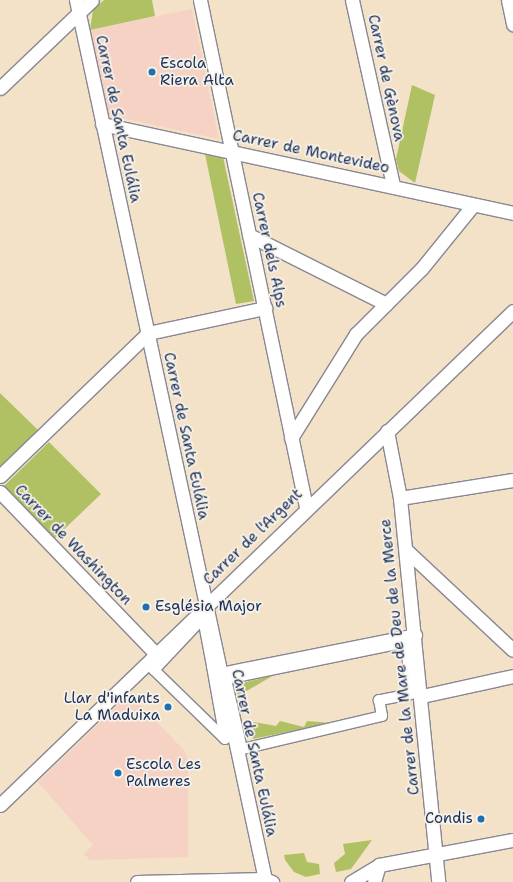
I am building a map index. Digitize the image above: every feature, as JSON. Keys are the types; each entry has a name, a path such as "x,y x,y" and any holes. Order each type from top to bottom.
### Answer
{"street":[{"path":"0,88 77,6 92,0"},
{"name":"Carrer dels Alps","path":"200,0 306,507"},
{"name":"Carrer de Gènova","path":"352,0 393,185"},
{"path":"508,0 513,22"},
{"name":"Carrer de Santa Eulália","path":"77,6 220,674 269,880"},
{"name":"Carrer de Montevideo","path":"102,124 393,185 473,205 513,213"},
{"path":"291,438 356,334 422,268 473,205"},
{"path":"249,235 386,304"},
{"path":"0,476 148,333 265,308"},
{"name":"Carrer de l'Argent","path":"0,805 157,655 205,605 306,507 513,311"},
{"name":"Carrer de la Mare de Deu de la Merce","path":"387,430 400,498 406,550 422,696 438,882"},
{"path":"400,498 513,480"},
{"name":"Carrer de Washington","path":"0,492 157,655"},
{"path":"406,550 513,650"},
{"path":"203,618 225,739 159,671 154,670 203,618"},
{"path":"220,674 415,635"},
{"path":"406,642 411,694 378,700 382,716 242,750 226,679 406,642"},
{"path":"422,696 513,676"},
{"path":"351,882 379,865 513,840"},
{"path":"374,882 379,865"},
{"path":"137,882 269,880"}],"shaded area":[{"name":"Escola Riera Alta","path":"192,9 219,139 108,115 90,30"},
{"name":"Escola Les Palmeres","path":"129,694 184,750 188,760 188,857 90,860 84,854 93,845 38,782"}],"green space":[{"path":"104,0 152,0 155,16 90,30 93,10"},
{"path":"412,85 435,95 415,183 399,171 396,159"},
{"path":"205,154 223,157 254,301 236,304"},
{"path":"0,393 38,430 0,467"},
{"path":"49,442 101,494 55,538 4,486"},
{"path":"274,675 238,696 235,685"},
{"path":"280,721 304,727 307,721 332,723 253,739 250,727 254,722 276,726"},
{"path":"372,840 351,869 336,872 334,863 345,854 343,844"},
{"path":"304,853 307,862 319,864 320,874 306,877 294,872 285,860 284,855"}],"place":[{"name":"Escola Riera Alta","path":"152,72"},
{"name":"Església Major","path":"146,607"},
{"name":"Llar d'infants La Maduixa","path":"168,707"},
{"name":"Escola Les Palmeres","path":"118,773"},
{"name":"Condis","path":"481,819"}]}
